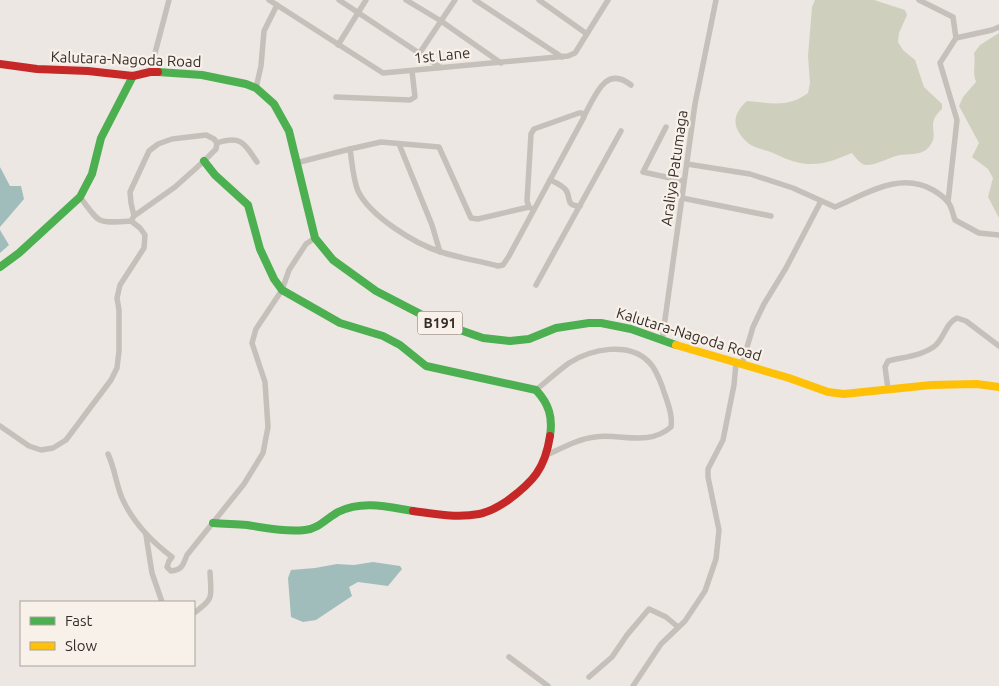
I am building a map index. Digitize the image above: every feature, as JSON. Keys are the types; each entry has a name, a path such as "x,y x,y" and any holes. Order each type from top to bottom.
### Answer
{"main road":[{"name":"Kalutara-Nagoda Road","path":"0,64 37,69 133,76 150,72 202,75 246,84 256,88 274,104 289,131 315,238 333,260 376,291 434,321 483,338 510,341 529,339 556,328 601,323 631,329 662,341 739,363 828,392 844,394 931,385 977,384 999,387"},
{"path":"0,267 19,253 80,197 92,174 101,138 133,76"},
{"path":"204,161 248,205 260,249 274,279 282,290 340,323 383,336 426,366 536,390 544,398 552,414 547,455 536,478 504,502 483,514 464,516 363,505 339,512 318,526 306,530 269,529 246,525 213,523"}],"street":[{"path":"150,72 169,0"},
{"name":"1st Lane","path":"270,0 383,73 562,57 575,53 608,0"},
{"path":"339,0 440,67"},
{"path":"338,45 366,0"},
{"path":"406,0 441,21 501,63"},
{"path":"419,54 455,0"},
{"path":"475,0 562,57"},
{"path":"539,0 587,34"},
{"name":"Araliya Patumaga","path":"662,341 695,104 716,0"},
{"path":"919,0 953,17 956,38 940,63 957,120 948,202"},
{"path":"256,88 261,66 264,31 277,5"},
{"path":"956,38 992,30 999,26"},
{"path":"336,97 410,100 415,97 412,71"},
{"path":"350,149 357,189 368,204 387,222 440,252 498,266 503,265 531,208 550,180 604,82 611,78 625,80 631,85"},
{"path":"531,208 528,201 531,134 534,129 579,113 584,116"},
{"path":"666,127 643,172 684,181"},
{"path":"536,285 621,131"},
{"path":"0,426 28,446 41,450 53,448 66,440 111,380 117,368 119,310 117,298 120,285 144,248 144,235 133,219 130,192 149,151 158,144 172,139 206,135 214,139 216,143 216,148 204,161 175,187 133,219 105,223 99,221 80,197"},
{"path":"216,143 229,139 239,140 249,149 258,162"},
{"path":"296,163 381,142 439,147 471,218 478,219 531,208"},
{"path":"400,144 432,225 440,252"},
{"path":"687,164 750,174 793,188 836,207 876,189 902,183 920,184 938,193 948,202 955,220 979,233 999,235"},
{"path":"550,180 564,189 570,203 574,206 580,206"},
{"path":"682,198 771,216"},
{"path":"633,686 661,644 685,621 705,591 716,559 719,530 708,469 723,440 739,363 756,320 821,201"},
{"path":"108,454 114,466 121,497 130,513 146,535 172,557 167,567 171,571 182,567 187,555 244,484 263,453 268,427 265,382 252,343 256,329 282,290 289,270 306,244 315,238"},
{"path":"888,389 885,367 888,361 926,352 943,336 951,320 957,318 966,321 999,346"},
{"path":"536,390 570,362 599,350 612,348 628,351 639,355 649,362 659,377 672,418 671,427 654,435 633,439 595,436 580,440 547,455"},
{"path":"146,535 152,573 162,601"},
{"path":"195,612 208,603 211,597 210,572"},
{"path":"589,677 612,657 649,608 666,617 678,627"},
{"path":"509,657 548,686"}],"green space":[{"path":"815,0 874,0 905,10 907,15 899,33 898,42 903,50 915,60 924,87 942,104 942,109 934,119 933,140 926,150 917,154 896,156 870,165 862,163 852,153 825,163 807,164 798,163 753,146 739,133 736,127 736,117 738,111 747,101 786,103 801,98 808,93 810,83 808,56 812,7"},
{"path":"999,33 999,218 988,197 993,178 988,169 972,157 979,143 959,106 963,97 976,82 974,75 974,53 980,45"}],"water":[{"path":"0,167 10,186 21,186 24,199 0,227"},
{"path":"0,230 9,245 0,253"},
{"path":"373,562 400,566 402,569 388,586 358,582 349,587 352,596 316,620 303,622 291,617 288,578 291,570 337,564 354,565"}],"traffic: fast":[{"path":"158,72 202,75 246,84 256,88 274,104 289,131 315,238 333,260 376,291 434,321 483,338 510,341 529,339 556,328 601,323 631,329 676,345"},
{"path":"0,267 19,253 80,197 92,174 101,138 133,76"},
{"path":"204,161 215,175 248,205 260,249 274,279 282,290 340,323 383,336 400,345 426,366 536,390 544,400 549,411 551,423 550,436"},
{"path":"213,523 298,530 314,528 338,512 357,506 385,506 413,511"}],"traffic: slow":[{"path":"676,345 789,378 828,392 844,394 931,385 977,384 999,387"}],"traffic: jam":[{"path":"0,64 37,69 88,71 133,76 158,72"},
{"path":"413,511 462,516 490,511 507,501 531,481 545,457 550,436"}]}
